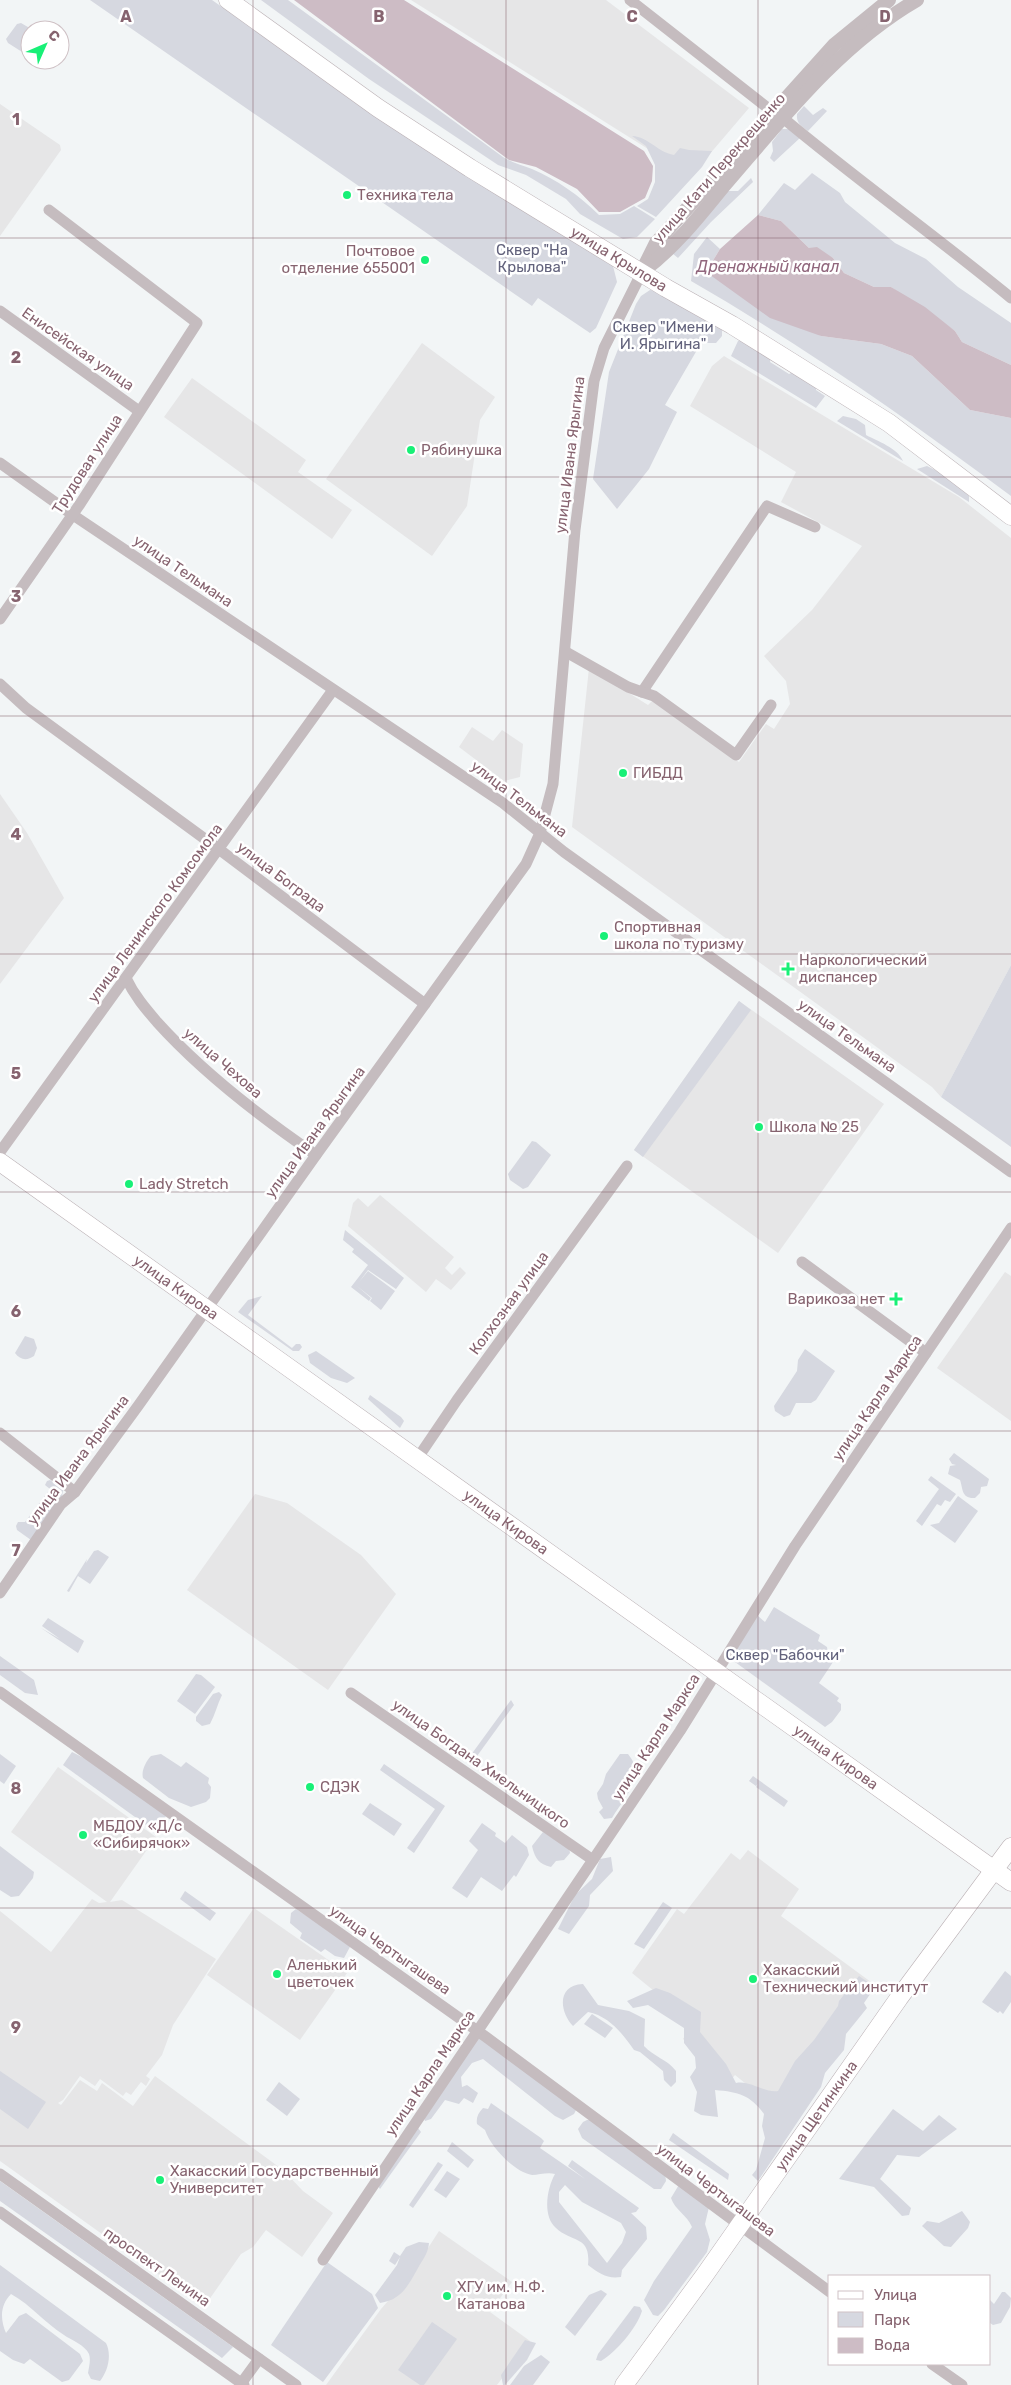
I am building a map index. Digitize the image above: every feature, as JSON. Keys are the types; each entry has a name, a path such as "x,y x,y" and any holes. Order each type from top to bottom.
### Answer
{"main road":[{"name":"улица Крылова","path":"228,0 378,108 478,173 732,325 889,423 1011,516"},
{"name":"улица Кирова","path":"0,1162 1011,1882"},
{"name":"улица Щетинкина","path":"624,2385 739,2226 899,1998 1011,1847"}],"street":[{"path":"630,0 1011,298"},
{"name":"улица Кати Перекрещенко","path":"642,272 667,253 834,45 889,0"},
{"name":"улица Кати Перекрещенко","path":"778,115 863,38 917,0"},
{"name":"Трудовая улица","path":"0,619 73,515 197,323 49,210"},
{"name":"улица Ивана Ярыгина","path":"0,1593 61,1504 75,1492 526,864 540,833 553,784 575,536 594,381 604,348 642,272"},
{"name":"Енисейская улица","path":"0,311 139,411"},
{"name":"улица Тельмана","path":"0,463 73,515 503,804 540,833 1011,1172"},
{"path":"642,692 767,506 815,527"},
{"path":"566,652 628,687 654,696 736,755 771,705"},
{"name":"улица Бограда","path":"0,684 26,708 220,850 425,1004"},
{"name":"улица Ленинского Комсомола","path":"0,1152 334,690"},
{"name":"улица Чехова","path":"126,978 133,994 176,1043 235,1095 316,1155"},
{"name":"Колхозная улица","path":"417,1459 457,1400 627,1166"},
{"name":"улица Карла Маркса","path":"323,2260 476,2031 680,1732 795,1546 1011,1228"},
{"path":"802,1262 926,1353"},
{"path":"0,1434 75,1492"},
{"name":"улица Чертыгашева","path":"0,1692 476,2031 828,2291"},
{"name":"улица Богдана Хмельницкого","path":"351,1693 593,1860"},
{"name":"проспект Ленина","path":"0,2174 296,2385"},
{"path":"0,2212 242,2384 259,2358"},
{"path":"933,2365 962,2385"}],"shaded area":[{"path":"411,0 606,0 749,108 691,176"},
{"path":"0,104 60,145 61,150 0,236"},
{"name":"Рябинушка","path":"422,343 495,397 480,420 467,506 432,556 326,479"},
{"path":"724,356 959,497 1011,538 1011,965 941,1097 932,1087 572,827 589,668 648,705 653,700 739,762 766,724 774,729 790,704 786,681 764,656 812,610 862,546 781,502 796,472 690,406 712,366"},
{"path":"192,378 306,460 298,472 352,510 332,539 164,417"},
{"path":"472,727 493,741 502,730 523,744 520,777 504,781 459,747"},
{"path":"0,794 27,833 64,898 0,984"},
{"name":"Школа № 25","path":"739,1001 884,1104 778,1253 634,1150"},
{"path":"380,1195 454,1257 445,1268 452,1275 460,1267 466,1273 451,1290 436,1279 426,1292 348,1226 353,1203 358,1198 368,1207"},
{"path":"1005,1272 1011,1276 1011,1421 937,1368"},
{"path":"255,1494 287,1503 361,1555 396,1594 328,1690 187,1590"},
{"path":"58,1767 156,1837 110,1902 122,1900 216,1959 173,2025 162,2055 146,2076 150,2079 146,2086 141,2082 131,2095 126,2092 123,2096 100,2079 95,2086 80,2076 63,2100 58,2103 61,2105 80,2080 97,2091 102,2083 133,2106 155,2076 283,2170 303,2191 333,2213 302,2257 266,2230 253,2247 241,2254 204,2307 0,2161 0,1911 51,1952 92,1899 99,1903 107,1902 11,1832"},
{"name":"Хакасский Технический институт","path":"748,1850 799,1889 781,1916 875,1985 783,2114 735,2075 723,2089 706,2056 683,2039 690,2028 691,2021 632,1973 677,1909 684,1914 731,1853 740,1860"},
{"name":"Аленький цветочек","path":"254,1908 347,1973 300,2040 207,1975"},
{"name":"ХГУ им. Н.Ф. Катанова","path":"439,2231 512,2282 490,2312 530,2341 497,2385 326,2385 381,2309 410,2276"}],"green space":[{"name":"Сквер \"На Крылова\"","path":"90,0 212,0 355,101 612,262 617,282 596,328 590,333 538,298 532,306"},
{"path":"261,0 288,0 503,157 559,183 584,201 599,215 620,214 634,206 655,219 637,237 623,239 580,214 566,199 526,175 498,165 369,79"},
{"path":"20,23 20,51 8,43 6,39 17,24"},
{"path":"804,106 813,115 823,108 827,111 808,131 797,120 797,114"},
{"path":"782,129 789,129 801,137 774,162 770,158 773,151 772,142"},
{"path":"632,136 643,139 674,155 680,148 712,151 702,167 656,217 637,206 648,199 655,182 655,165 646,146"},
{"path":"812,173 840,193 845,202 895,243 926,259 958,287 1011,323 1011,365 962,342 955,331 891,287 874,287 844,273 833,258 809,248 781,221 758,215 784,183 795,190"},
{"path":"751,178 753,182 711,222 678,258 672,253 727,191 738,191"},
{"path":"707,237 720,249 706,272 821,336 881,344 912,356 970,410 1011,418 1011,496 933,439 814,357 691,281 694,254"},
{"name":"Сквер \"Имени И. Ярыгина\"","path":"650,290 658,291 722,329 722,336 716,343 703,343 697,350 665,405 677,412 649,469 617,509 593,479 609,372 636,304 641,296"},
{"path":"743,339 771,356 770,362 789,374 795,371 816,383 816,390 825,396 816,408 731,356 738,341"},
{"path":"843,416 856,419 865,425 866,435 897,452 903,461 837,421"},
{"path":"927,466 951,478 969,496 969,502 917,469"},
{"path":"1011,965 1011,1147 941,1097"},
{"path":"739,1001 751,1010 643,1157 634,1150"},
{"path":"532,1141 536,1142 551,1155 528,1187 523,1189 510,1180 508,1174"},
{"path":"345,1230 404,1278 396,1289 368,1270 359,1282 368,1271 395,1291 381,1310 370,1301 372,1298 357,1286 371,1298 369,1301 351,1287 368,1265 352,1252 354,1249 343,1240"},
{"path":"262,1296 248,1315 292,1348 296,1344 300,1344 302,1347 299,1351 293,1351 238,1312 248,1300"},
{"path":"25,1336 34,1339 37,1348 34,1356 26,1359 19,1357 15,1353"},
{"path":"805,1349 835,1371 816,1400 811,1403 796,1403 790,1415 784,1417 775,1411 774,1406 797,1371 798,1360"},
{"path":"316,1351 355,1378 347,1383 331,1378 310,1363 308,1355"},
{"path":"370,1395 401,1417 404,1421 400,1428 368,1399"},
{"path":"954,1453 989,1479 987,1486 981,1487 980,1493 975,1498 967,1497 962,1489 960,1480 948,1474 950,1466 956,1465 952,1464 949,1459"},
{"path":"931,1476 956,1494 950,1502 945,1500 941,1506 937,1504 922,1526 916,1521 939,1489 928,1480"},
{"path":"50,1480 63,1490 62,1497 31,1540 17,1530 16,1526 18,1522 25,1522 50,1489 45,1485"},
{"path":"958,1496 978,1511 955,1543 930,1525 939,1523"},
{"path":"98,1550 109,1557 90,1584 78,1576 69,1592 67,1591 87,1559 86,1563 94,1551"},
{"name":"Сквер \"Бабочки\"","path":"774,1607 820,1635 818,1641 827,1647 828,1654 835,1659 819,1683 839,1698 837,1701 841,1704 841,1710 832,1722 825,1727 735,1662 734,1654 757,1615 765,1622"},
{"path":"48,1618 84,1641 78,1653 41,1628 60,1639 42,1626"},
{"path":"0,1656 34,1680 38,1695 25,1693 0,1675"},
{"path":"196,1674 201,1675 215,1687 195,1714 177,1701"},
{"path":"219,1692 222,1695 212,1721 210,1724 202,1726 196,1721 196,1717 213,1694"},
{"path":"511,1700 514,1705 472,1763 468,1759"},
{"path":"72,1752 92,1762 166,1816 161,1826 153,1830 63,1765"},
{"path":"0,1754 16,1766 4,1784 0,1781"},
{"path":"161,1754 181,1767 186,1762 209,1778 208,1783 211,1787 210,1798 206,1802 191,1807 169,1798 143,1778 143,1769 149,1758"},
{"path":"620,1754 628,1754 633,1762 635,1779 628,1794 612,1818 604,1819 599,1812 603,1808 597,1793 603,1784 606,1774"},
{"path":"384,1764 445,1806 414,1853 407,1848 435,1809 380,1770"},
{"path":"753,1776 788,1801 784,1807 756,1787 758,1784 756,1786 749,1781"},
{"path":"370,1803 402,1824 394,1836 362,1814"},
{"path":"482,1823 496,1833 495,1836 505,1843 512,1835 527,1847 529,1855 516,1877 514,1875 502,1891 481,1877 467,1898 452,1888 478,1850 469,1841"},
{"path":"543,1832 569,1848 570,1853 564,1860 556,1861 551,1867 538,1860 532,1846"},
{"path":"0,1846 34,1872 33,1878 19,1896 11,1897 0,1890"},
{"path":"611,1857 613,1871 590,1895 589,1906 569,1934 558,1929 575,1895 592,1879 600,1859"},
{"path":"185,1891 216,1913 210,1921 180,1899"},
{"path":"663,1902 672,1908 644,1949 634,1944"},
{"path":"296,1909 351,1945 344,1958 335,1956 325,1949 321,1952 300,1938 302,1933 290,1923 291,1913"},
{"path":"1005,1971 1011,1976 1011,2002 1003,2014 1000,2011 998,2013 982,2002"},
{"path":"859,1976 875,1987 864,2003 867,2008 846,2034 844,2050 825,2073 821,2087 758,2181 752,2175 756,2170 765,2138 762,2126 764,2114 749,2099 737,2093 715,2090 718,2117 701,2115 694,2111 697,2092 690,2077 696,2068 695,2057 684,2043 684,2028 648,2005 633,2008 627,2001 656,1988 670,1993 701,2012 700,2032 726,2064 736,2083 746,2083 778,2091 795,2061 814,2040 838,2006 839,2001"},
{"path":"583,1984 598,2005 629,2011 645,2019 644,2046 676,2071 676,2082 671,2087 664,2080 663,2071 640,2052 634,2050 620,2032 602,2017 588,2012 573,2026 565,2013 563,2000 568,1989 575,1985"},
{"path":"592,2014 613,2028 605,2038 584,2024"},
{"path":"478,2037 577,2108 574,2114 563,2120 555,2116 483,2059 472,2063 461,2077 462,2087 467,2085 478,2093 473,2103 464,2098 459,2104 445,2100 431,2119 425,2121 423,2116"},
{"path":"0,2071 46,2102 28,2129 0,2109"},
{"path":"279,2082 300,2099 287,2116 266,2100"},
{"path":"491,2103 541,2138 544,2141 540,2148 585,2179 568,2166 572,2160 639,2208 636,2212 631,2213 646,2227 647,2239 622,2270 621,2277 604,2275 588,2265 587,2249 583,2244 562,2233 552,2223 547,2209 547,2202 555,2174 532,2175 511,2164 497,2150 485,2130 477,2124 480,2112 483,2108 488,2109","holes":["565,2185 582,2202 621,2223 626,2232 622,2243 607,2263 559,2202 559,2192"]},
{"path":"893,2109 923,2131 939,2115 957,2129 919,2157 897,2155 880,2179 911,2208 909,2215 902,2216 874,2187 839,2179"},
{"path":"587,2120 591,2120 665,2173 666,2181 661,2189 654,2189 582,2138 578,2129"},
{"path":"418,2128 421,2132 380,2189 378,2186"},
{"path":"673,2133 729,2174 728,2180 669,2140"},
{"path":"452,2142 474,2160 468,2168 447,2151"},
{"path":"438,2162 443,2165 413,2208 409,2205"},
{"path":"447,2171 460,2179 446,2198 434,2190"},
{"path":"0,2181 233,2347 222,2358 0,2201"},
{"path":"680,2183 709,2207 705,2224 710,2240 707,2252 658,2316 653,2315 644,2300 654,2281 692,2227 671,2198"},
{"path":"962,2211 970,2222 968,2228 951,2247 944,2246 922,2226 927,2221 939,2223"},
{"path":"419,2242 429,2243 425,2256 411,2281 399,2295 380,2303 375,2295 397,2265 400,2257 395,2265 389,2261 394,2252 400,2256 406,2247"},
{"path":"327,2262 372,2294 378,2308 323,2382 271,2345"},
{"path":"0,2265 106,2343 109,2353 108,2363 100,2381 91,2379 88,2373 90,2356 84,2348 57,2330 25,2303 11,2294 7,2298 2,2312 6,2333 19,2316 26,2313 80,2354 83,2361 69,2380 62,2382 30,2359 24,2364 13,2360 0,2351"},
{"path":"601,2290 607,2294 575,2336 565,2327 589,2295"},
{"path":"1002,2292 1005,2292 1011,2298 1010,2307 1001,2323 993,2325 991,2324 991,2301 994,2304"},
{"path":"634,2306 640,2307 642,2311 631,2332 607,2357 601,2361 596,2360 598,2354"},
{"path":"432,2322 457,2339 424,2385 420,2385 398,2370"},
{"path":"525,2340 536,2343 527,2360 503,2385 501,2375"},
{"path":"541,2355 550,2362 533,2385 510,2385 524,2366"}],"water":[{"path":"294,0 404,0 644,151 653,166 652,181 645,198 620,212 599,212 577,189 536,167 509,160"},
{"name":"Дренажный канал","path":"758,215 781,221 809,248 817,247 833,258 844,273 874,287 891,287 925,307 955,331 962,342 1011,365 1011,418 970,410 912,356 881,344 821,336 770,318 706,272 720,249"}],"place":[{"name":"Техника тела","path":"347,195"},
{"name":"Почтовое отделение 655001","path":"425,260"},
{"name":"Рябинушка","path":"411,450"},
{"name":"ГИБДД","path":"623,773"},
{"name":"Спортивная школа по туризму","path":"604,936"},
{"name":"Наркологический диспансер","path":"788,969"},
{"name":"Школа № 25","path":"759,1127"},
{"name":"Lady Stretch","path":"129,1184"},
{"name":"Варикоза нет","path":"896,1299"},
{"name":"СДЭК","path":"310,1787"},
{"name":"МБДОУ «Д/с «Сибирячок»","path":"83,1835"},
{"name":"Аленький цветочек","path":"277,1974"},
{"name":"Хакасский Технический институт","path":"753,1979"},
{"name":"Хакасский Государственный Университет","path":"160,2180"},
{"name":"ХГУ им. Н.Ф. Катанова","path":"447,2296"}]}
